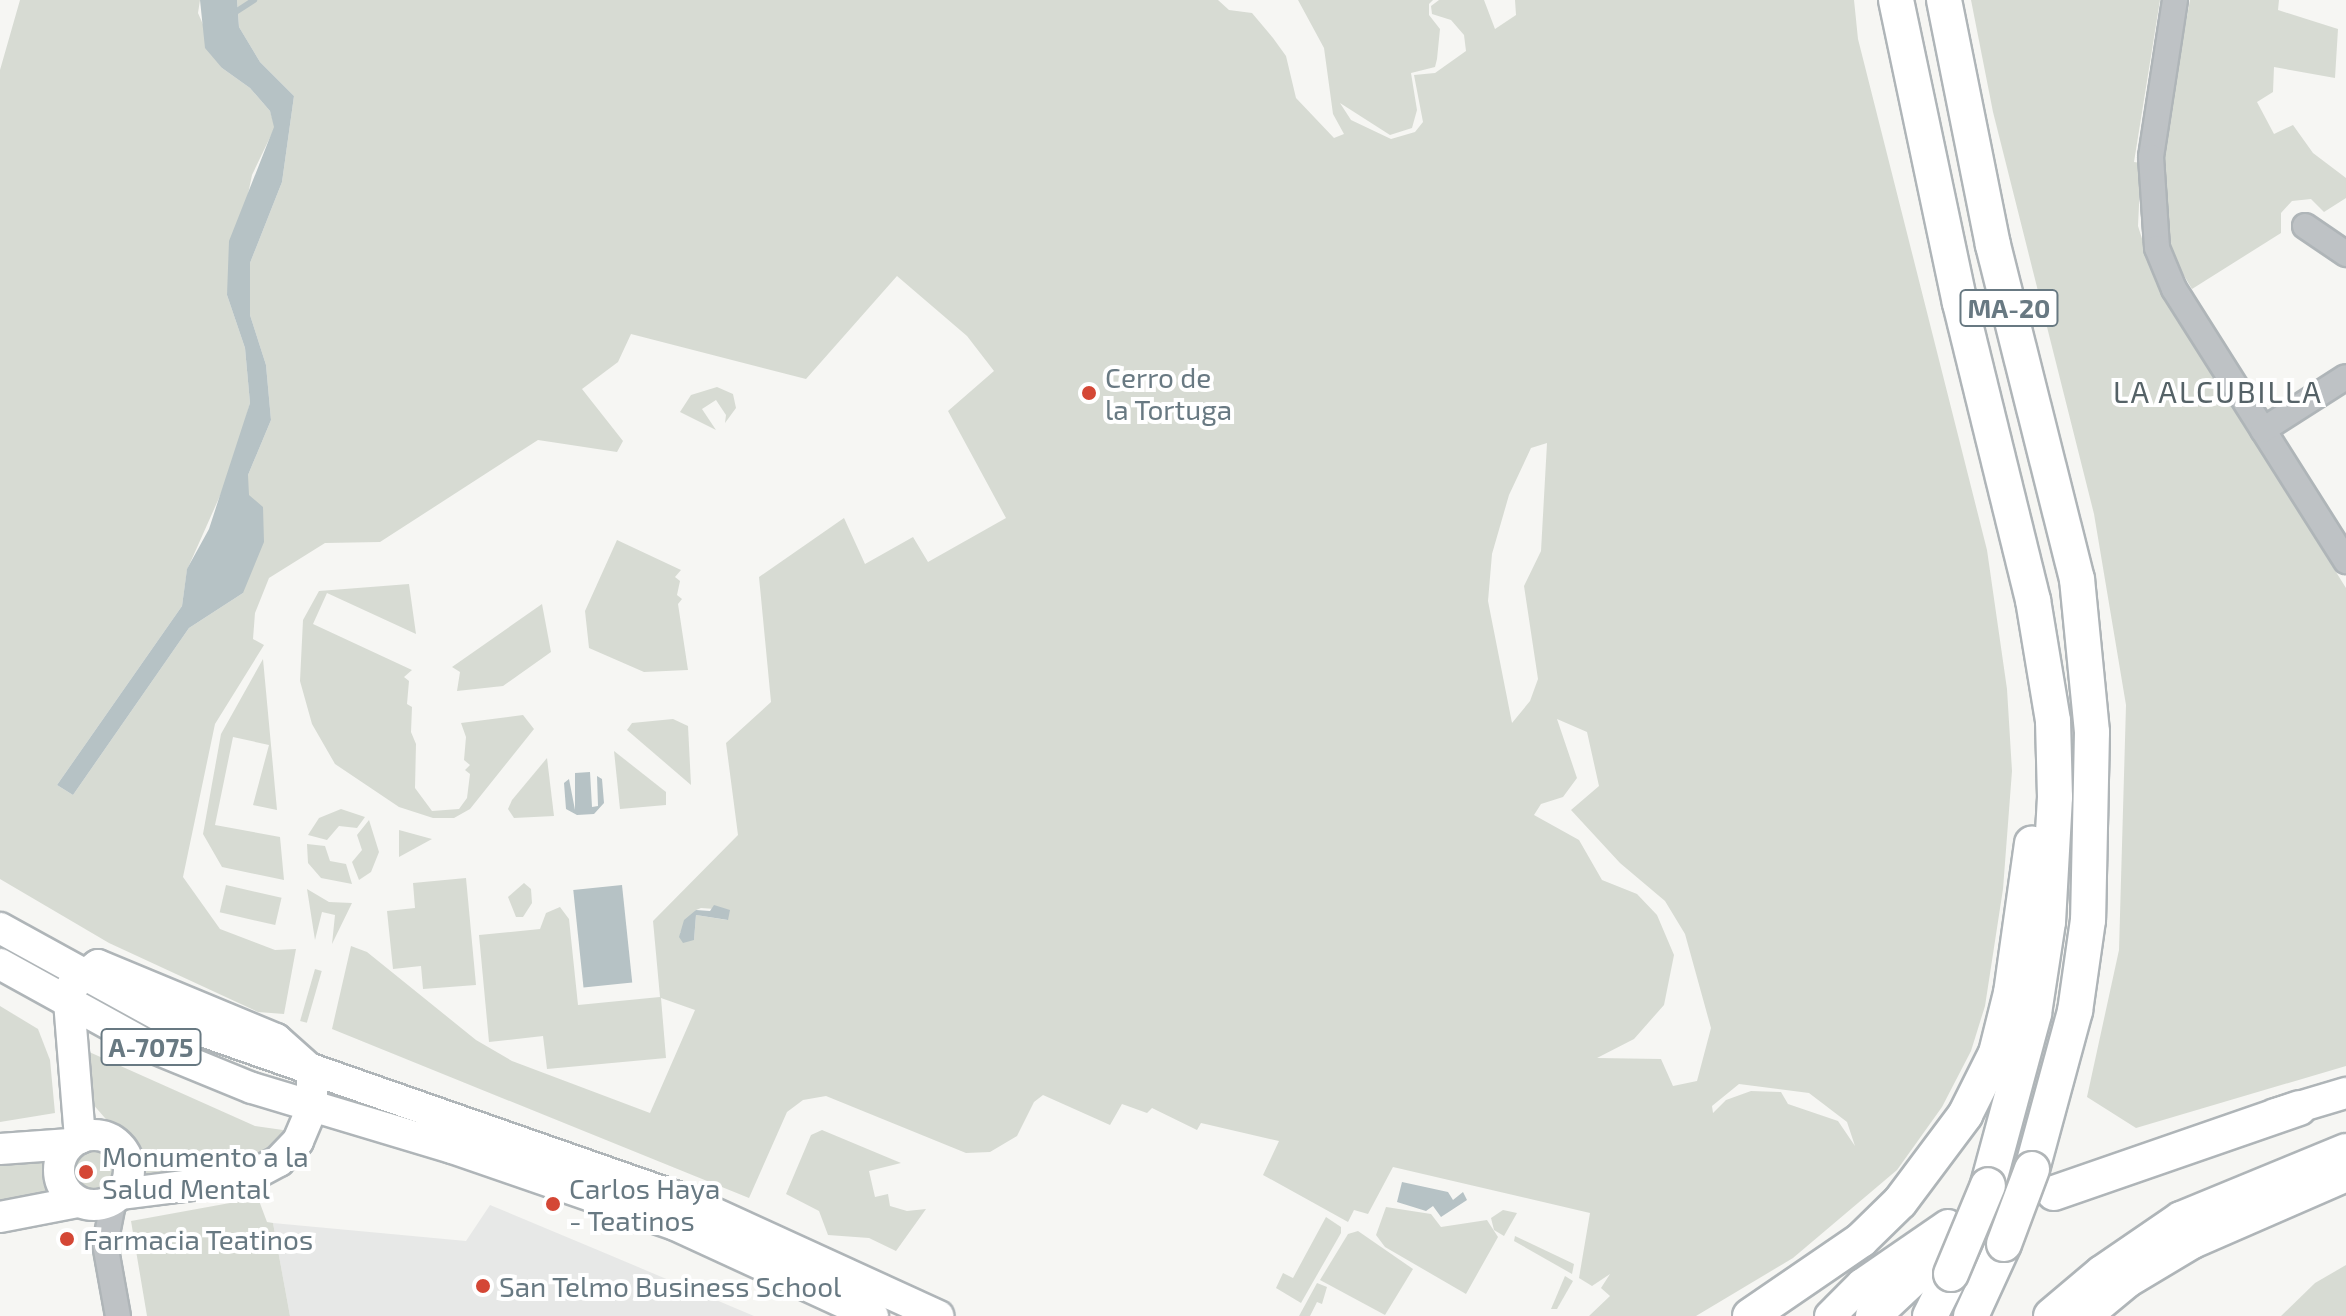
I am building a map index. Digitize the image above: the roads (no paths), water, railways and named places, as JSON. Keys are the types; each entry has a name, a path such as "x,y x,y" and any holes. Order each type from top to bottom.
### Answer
{"highway":[{"name":"MA-20","path":"1896,0 1960,303 2033,600 2053,721 2055,797 2048,922 2034,1014 1988,1185 1942,1266 1930,1316"},
{"name":"MA-20","path":"1944,0 1993,245 2077,579 2092,732 2088,920 2049,1179 2004,1244 1971,1316"},
{"path":"1750,1316 1822,1271 1900,1202 1965,1115 1996,1053 2011,993 2025,898 2044,673"},
{"path":"2049,1179 2299,1108"},
{"path":"2051,1316 2102,1273 2181,1219 2346,1151"},
{"path":"1873,1316 1942,1266"}],"main road":[{"name":"A-7075","path":"0,928 147,1045 312,1108 675,1225 873,1316"},
{"name":"A-7075","path":"0,964 75,989"},
{"path":"78,1202 67,1194 58,1169 75,1141 75,989 89,969 106,966 276,1039 312,1071 683,1199 938,1316"},
{"path":"287,1153 312,1108 312,1071"},
{"path":"2299,1108 2346,1093"},
{"path":"0,1217 78,1202 99,1205 117,1196 247,1178 287,1153 367,1124"},
{"path":"0,1149 106,1137 118,1144 129,1168 117,1196"},
{"path":"2087,1316 2128,1282 2193,1243 2346,1176"},
{"path":"1830,1316 1874,1274 1948,1225"}],"street":[{"path":"2175,0 2151,157 2157,248 2174,289 2346,561"},
{"path":"2305,226 2346,254"},
{"path":"2263,430 2346,377"},
{"path":"117,1196 105,1244 118,1316"}],"waterway":[{"path":"234,13 254,0"}],"place":[{"name":"Cerro de la Tortuga","path":"1089,393"},
{"name":"Monumento a la Salud Mental","path":"86,1172"},
{"name":"Carlos Haya - Teatinos","path":"553,1204"},
{"name":"Farmacia Teatinos","path":"67,1239"},
{"name":"San Telmo Business School","path":"483,1286"}],"district":[{"name":"LA ALCUBILLA","path":"2218,391"}]}
